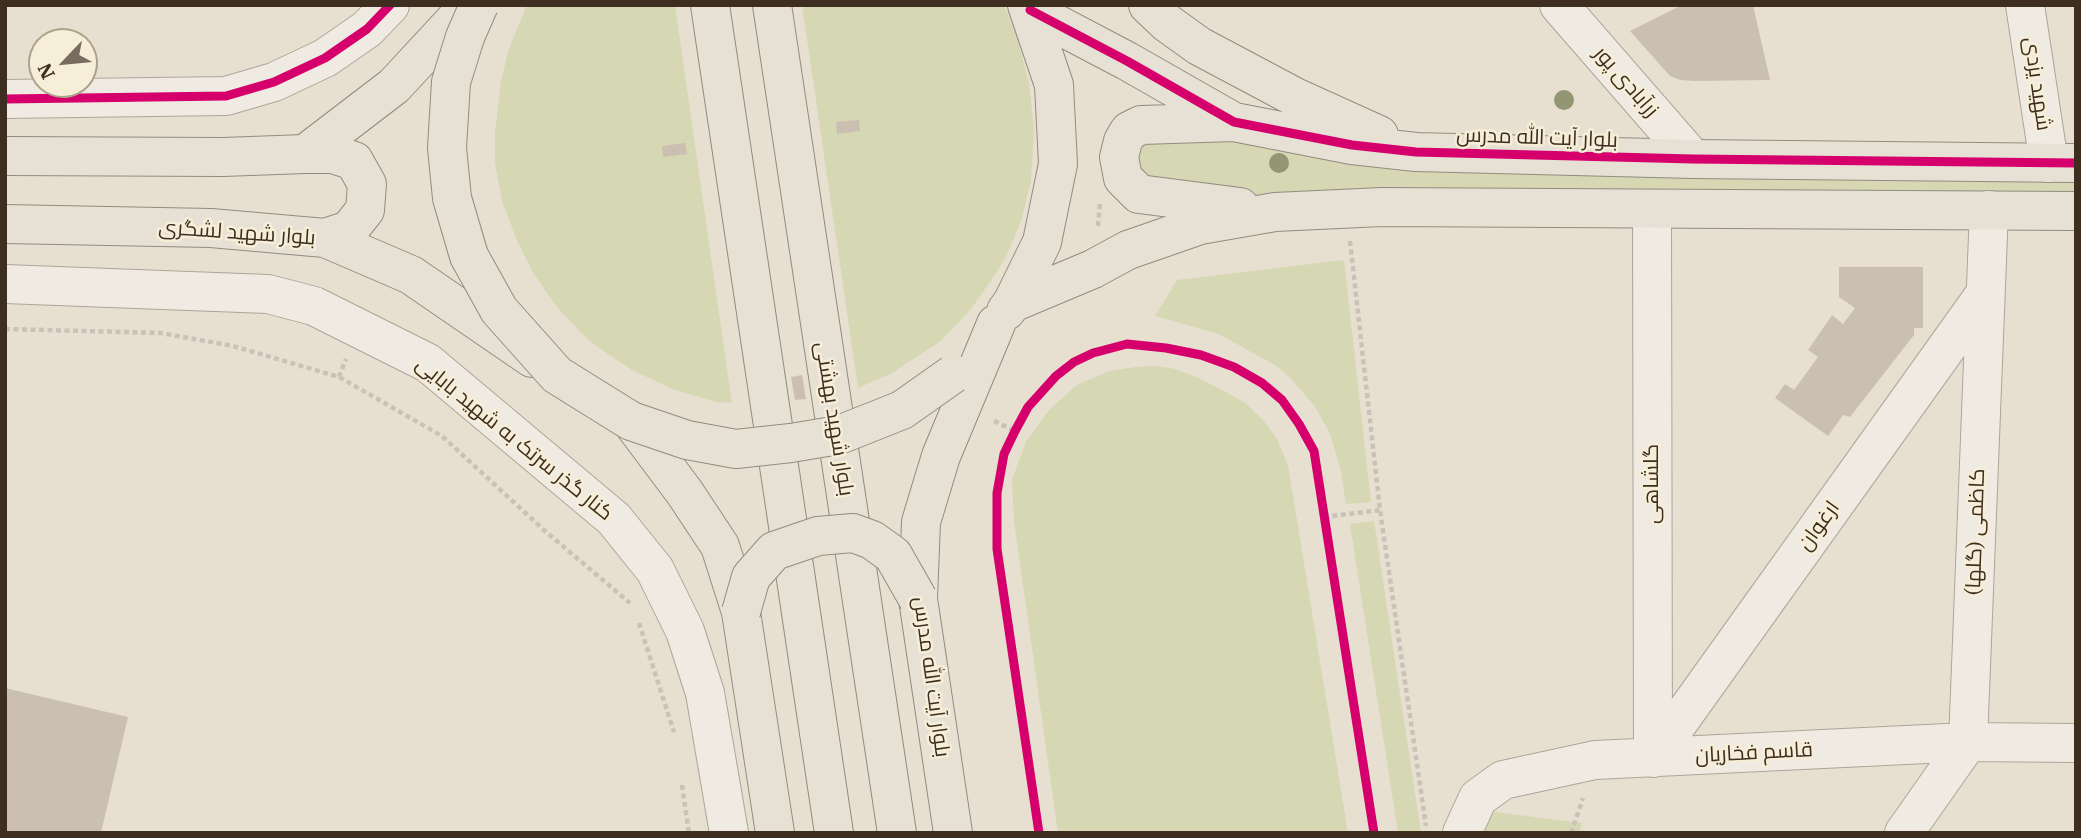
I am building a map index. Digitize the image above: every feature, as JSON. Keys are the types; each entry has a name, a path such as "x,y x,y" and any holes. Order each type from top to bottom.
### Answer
{"main road":[{"path":"305,154 394,86 469,5"},
{"path":"479,5 465,37 451,82 447,148 452,198 469,256 499,310 557,375 631,421 687,440 736,449 839,435 902,410 953,374 1004,313 1042,242 1058,164 1054,85 1028,8"},
{"path":"710,5 834,833"},
{"name":"بلوار شهید بهشتی","path":"772,5 897,833"},
{"path":"1149,5 1167,23 1209,52 1295,97 1416,152"},
{"name":"بلوار آیت الله مدرس","path":"1028,8 1234,122 1352,145 1416,152 1693,159 2062,163"},
{"path":"1234,122 1141,125 1129,131 1119,157 1123,178 1139,194 1275,212"},
{"path":"5,156 223,157 333,154 354,161 367,184 365,210 349,230 325,238"},
{"path":"1004,313 1128,250 1200,225 1275,212 1395,208 2076,211"},
{"name":"بلوار شهید لشگری","path":"5,225 211,228 325,238 411,275 557,375"},
{"name":"بلوار آیت الله مدرس","path":"953,833 918,599 921,522 941,456 1004,313"},
{"path":"631,421 685,493 720,546 741,612 775,833"},
{"path":"741,612 751,577 774,551 818,536 853,533 873,540 893,555 918,599"}],"street":[{"path":"5,99 226,96 274,82 325,58 367,29 390,5"},
{"name":"زرآبادی پور","path":"1559,5 1693,159"},
{"name":"شهید یزدی","path":"2025,5 2062,163"},
{"name":"گلشاهی","path":"1652,210 1653,758"},
{"name":"کاظمی (گلها)","path":"1968,742 1989,210"},
{"name":"کنار گذر سرتک به شهید بابایی","path":"5,284 268,294 314,306 428,363 614,519 655,570 685,631 705,693 729,833"},
{"name":"ارغوان","path":"1653,758 1985,294"},
{"path":"1904,833 1968,742"},
{"name":"قاسم فخاریان","path":"1462,833 1478,798 1503,780 1595,760 1968,742 2076,743"}],"path":[{"path":"1346,209 1380,510 1427,833"},
{"path":"5,329 161,333 233,346 339,377 442,436 545,531 634,606"},
{"path":"1039,833 997,549 997,493 1004,454 1028,407 1056,376 1074,362 1127,344 1166,348 1234,366 1262,383 1282,400 1314,451 1374,833"},
{"path":"993,421 1016,431"},
{"path":"1325,516 1380,510"},
{"path":"638,619 676,744"},
{"path":"681,782 690,833"}],"green space":[{"path":"527,5 675,5 732,403 717,402 675,390 632,370 587,339 556,306 532,271 502,201 495,163 495,133 501,81 509,48"},
{"path":"802,5 1004,5 1016,33 1029,83 1034,130 1031,181 1021,221 997,272 971,309 941,341 890,374 858,388"},
{"path":"1129,131 1352,145 2076,163 2076,211 1652,210 1139,194"},
{"path":"1344,260 1371,502 1346,504 1340,467 1330,434 1314,405 1290,378 1278,367 1219,334 1155,316 1177,280"},
{"path":"1156,366 1176,369 1203,380 1244,402 1263,420 1277,439 1288,465 1348,833 1058,833 1014,521 1012,480 1026,441 1050,409 1077,385 1109,371"},
{"path":"1374,521 1421,833 1398,833 1350,524"},
{"path":"1495,812 1582,823 1579,833 1483,833 1485,818"}],"building":[{"path":"1682,5 1753,5 1770,80 1696,81 1670,76 1630,31"},
{"path":"859,120 860,131 837,134 836,122"},
{"path":"685,143 687,154 663,157 662,146"},
{"path":"1839,267 1923,267 1923,328 1914,328 1914,335 1850,417 1843,415 1828,436 1775,398 1785,384 1794,390 1818,357 1808,350 1832,315 1843,324 1855,308 1839,297"},
{"path":"802,375 806,399 795,400 791,377"},
{"path":"5,688 128,717 101,833 5,833"}],"cycle path":[{"path":"5,99 226,96 274,82 325,58 367,29 390,5"},
{"path":"1030,10 1234,122 1352,145 1416,152 1693,159 2076,163"},
{"path":"1039,833 997,549 997,493 1004,454 1028,407 1056,376 1074,362 1093,353 1127,344 1201,355 1234,367 1262,383 1282,400 1314,451 1374,833"}]}
